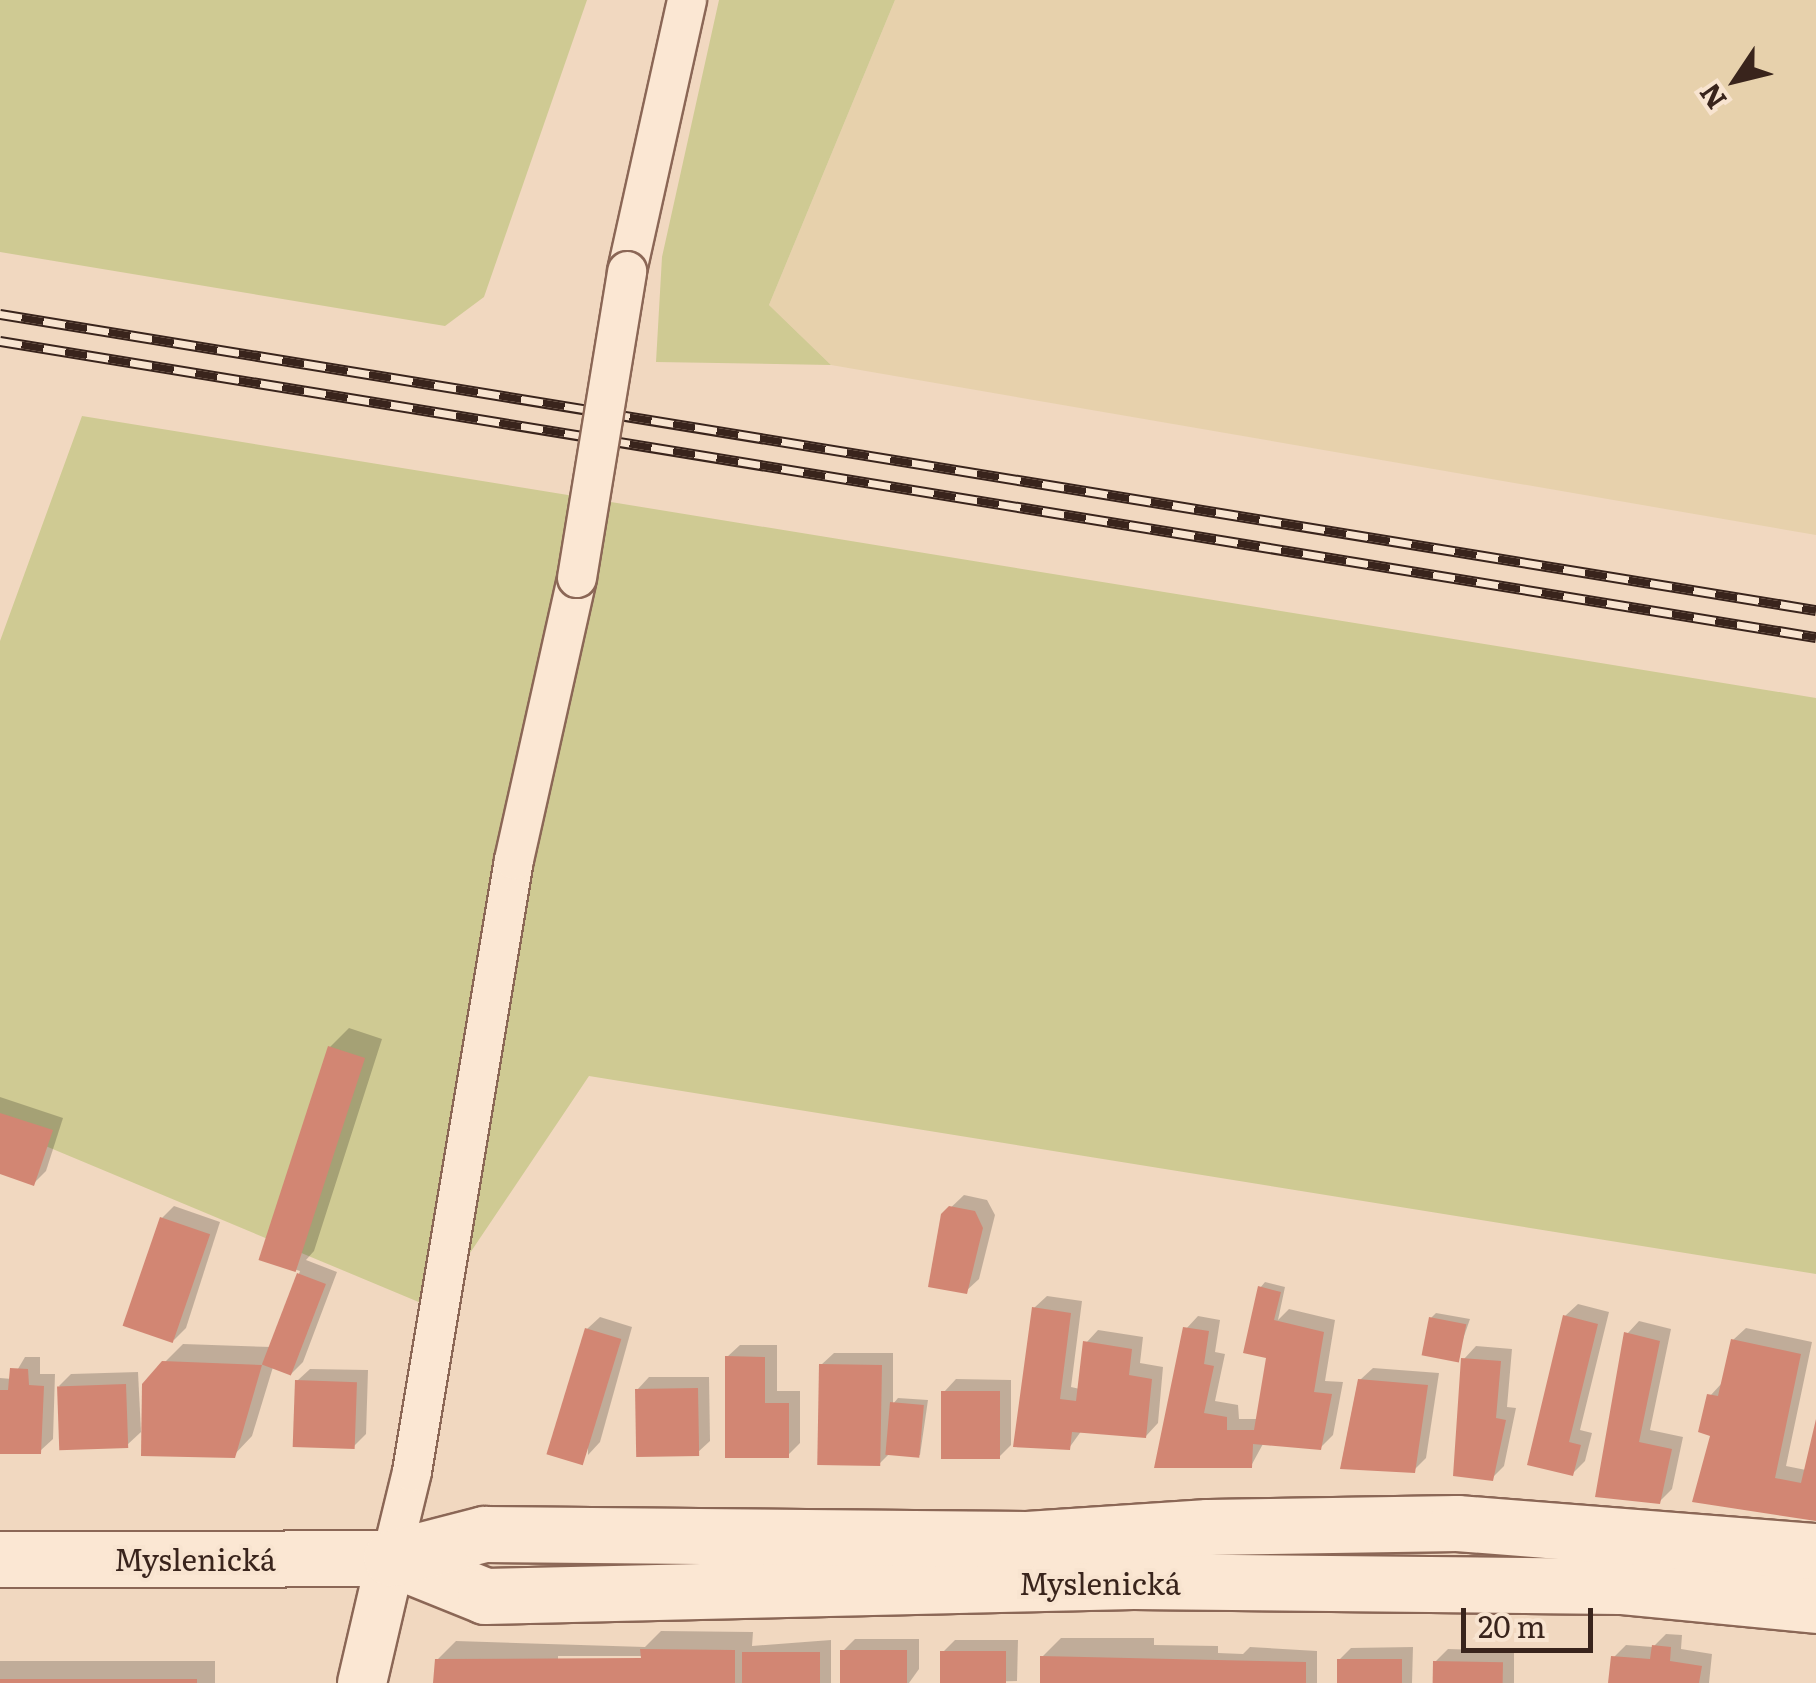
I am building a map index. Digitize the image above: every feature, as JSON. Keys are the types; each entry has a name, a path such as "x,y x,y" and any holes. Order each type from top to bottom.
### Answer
{"main road":[{"name":"Myslenická","path":"0,1559 390,1558 484,1534 1027,1539 1208,1527 1457,1523 1816,1551"},
{"name":"Myslenická","path":"390,1558 485,1596 1152,1582 1620,1586 1816,1605"}],"street":[{"path":"362,1683 412,1472 514,860 576,578 627,271 687,0"}],"shaded area":[{"path":"0,0 587,0 484,297 445,326 0,252"},
{"path":"719,0 895,0 769,305 831,365 656,362 662,257"},
{"path":"895,0 1816,0 1816,535 831,365 769,305"},
{"path":"82,416 1816,698 1816,1274 589,1076 433,1308 0,1127 0,641"}],"building":[{"path":"328,1046 365,1058 296,1272 258,1260"},
{"path":"0,1113 53,1130 34,1186 0,1174"},
{"path":"949,1206 975,1211 983,1228 967,1294 928,1287 941,1214"},
{"path":"160,1217 210,1234 173,1343 123,1326"},
{"path":"297,1273 326,1284 291,1376 262,1364"},
{"path":"1258,1286 1281,1292 1274,1320 1324,1332 1314,1392 1332,1394 1321,1450 1253,1444 1252,1468 1154,1468 1183,1327 1209,1331 1204,1364 1214,1366 1204,1413 1227,1417 1227,1430 1254,1430 1266,1358 1243,1353"},
{"path":"1032,1307 1071,1313 1060,1399 1076,1401 1083,1341 1132,1349 1129,1375 1152,1379 1146,1438 1072,1432 1070,1450 1013,1447"},
{"path":"1563,1315 1598,1324 1569,1442 1581,1445 1573,1476 1527,1465"},
{"path":"1429,1317 1466,1324 1459,1363 1422,1355"},
{"path":"585,1328 621,1339 583,1465 546,1454"},
{"path":"1624,1332 1660,1341 1639,1442 1672,1449 1660,1504 1595,1497"},
{"path":"1731,1339 1801,1354 1775,1478 1801,1483 1816,1419 1816,1521 1692,1502 1710,1436 1698,1432 1707,1394 1718,1396"},
{"path":"725,1356 765,1357 765,1403 789,1403 789,1458 725,1458"},
{"path":"1461,1358 1501,1361 1496,1418 1506,1420 1493,1481 1453,1476"},
{"path":"162,1361 262,1365 235,1458 141,1456 142,1384"},
{"path":"819,1364 882,1365 880,1466 817,1465"},
{"path":"10,1368 28,1369 29,1385 44,1386 41,1454 0,1454 0,1390 8,1390"},
{"path":"1358,1379 1428,1385 1415,1473 1340,1469"},
{"path":"295,1380 357,1382 355,1449 293,1447"},
{"path":"126,1384 128,1448 59,1450 57,1386"},
{"path":"698,1388 699,1456 636,1457 635,1389"},
{"path":"941,1391 1000,1391 1000,1459 941,1459"},
{"path":"890,1402 924,1405 919,1458 885,1455"},
{"path":"1652,1645 1671,1647 1670,1661 1702,1666 1699,1683 1608,1683 1611,1656 1650,1659"},
{"path":"640,1649 735,1650 735,1683 433,1683 435,1659 641,1658"},
{"path":"840,1650 907,1650 907,1683 840,1683"},
{"path":"940,1651 1006,1651 1006,1683 940,1683"},
{"path":"742,1652 820,1652 820,1683 742,1683"},
{"path":"1040,1656 1306,1662 1306,1683 1040,1683"},
{"path":"1337,1659 1402,1659 1402,1683 1337,1683"},
{"path":"1433,1661 1503,1662 1503,1683 1433,1683"},
{"path":"0,1679 197,1679 197,1683 0,1683"}],"railway":[{"path":"0,314 1816,610"},
{"path":"0,341 1816,637"}]}
